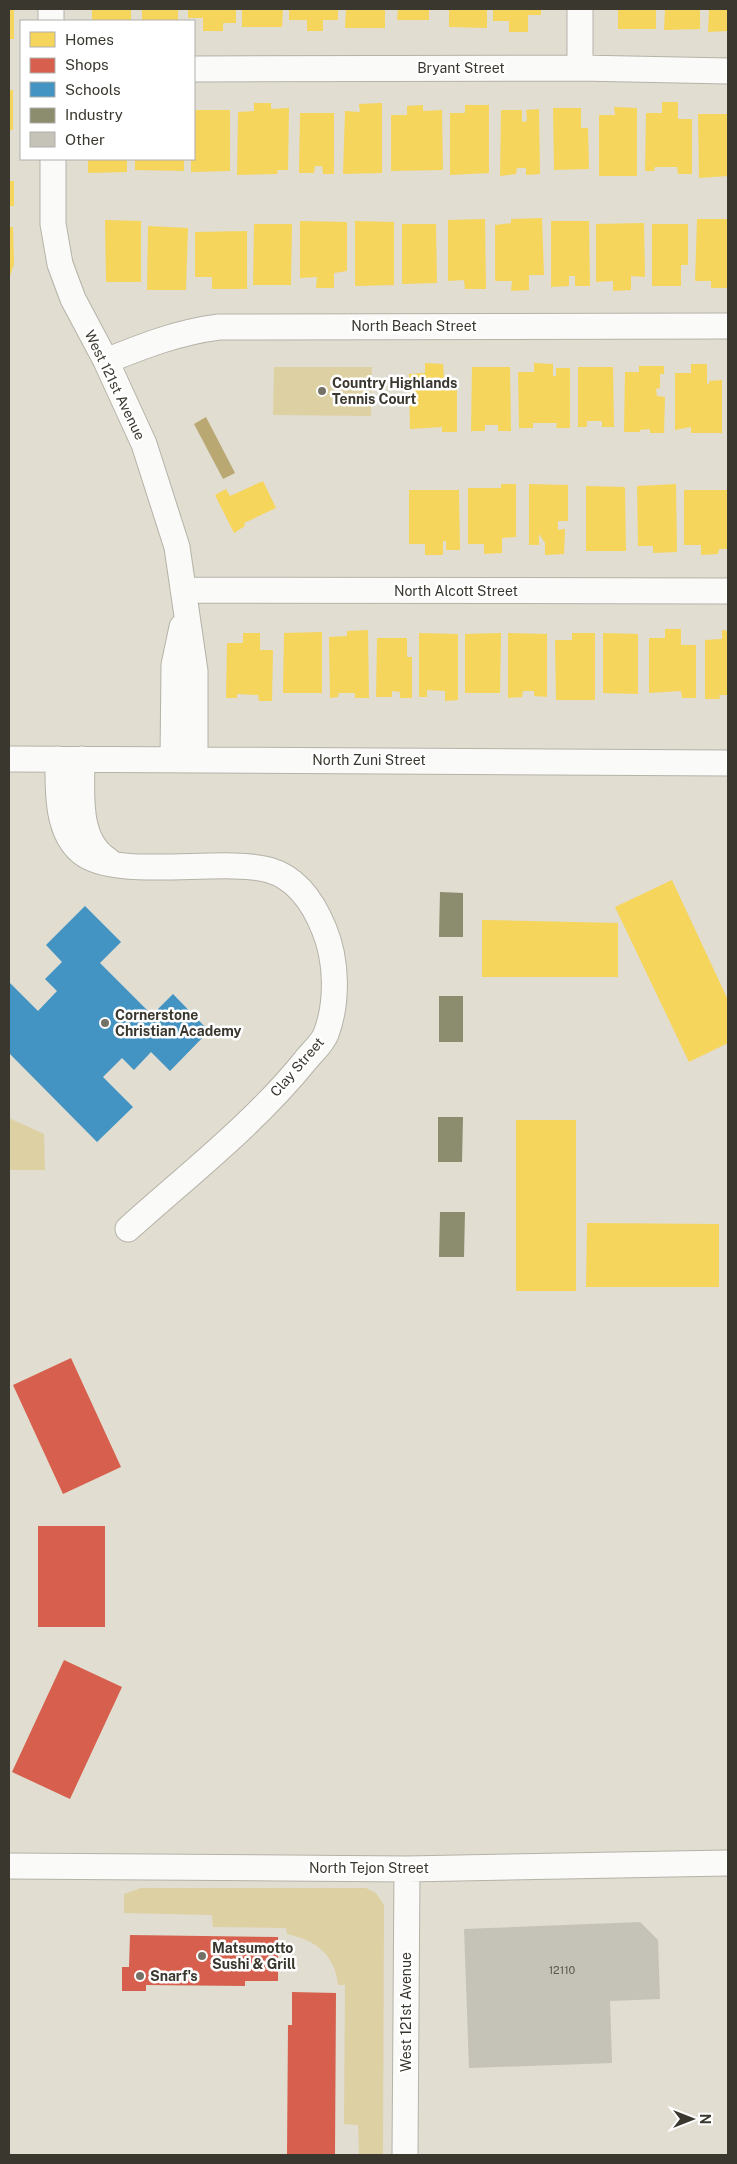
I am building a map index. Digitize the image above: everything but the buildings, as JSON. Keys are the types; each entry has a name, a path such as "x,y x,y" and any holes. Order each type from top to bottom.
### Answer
{"street":[{"path":"580,9 580,68"},
{"name":"Bryant Street","path":"195,69 580,68 728,71"},
{"name":"West 121st Avenue","path":"53,160 53,224 60,264 72,299 106,361 144,444 177,547 194,671 184,759"},
{"name":"North Beach Street","path":"106,361 156,340 188,331 219,327 728,326"},
{"name":"North Alcott Street","path":"184,601 728,592"},
{"name":"North Zuni Street","path":"9,759 728,763"},
{"name":"Clay Street","path":"58,759 61,810 70,840 81,853 96,862 119,866 230,867 269,870 290,881 308,898 329,940 334,965 334,1001 326,1036 286,1083 128,1229"},
{"path":"82,759 82,803 89,839 101,854 119,866"},
{"name":"North Tejon Street","path":"9,1866 407,1868 728,1863"},
{"name":"West 121st Avenue","path":"405,2155 407,1868"}],"shaded area":[{"name":"Country Highlands Tennis Court","path":"274,367 372,367 371,416 273,415"},
{"path":"206,417 235,473 223,479 194,424"},
{"path":"9,1118 44,1134 45,1170 9,1170"},
{"path":"141,1888 366,1888 376,1893 384,1905 383,2155 359,2155 358,2125 344,2124 345,1985 338,1985 333,1965 322,1950 306,1940 287,1934 286,1928 213,1927 212,1915 124,1913 124,1894"}],"place":[{"name":"Country Highlands Tennis Court","path":"322,391"},
{"name":"Cornerstone Christian Academy","path":"105,1023"},
{"name":"Matsumotto Sushi & Grill","path":"202,1956"},
{"name":"Snarf's","path":"140,1976"}]}
